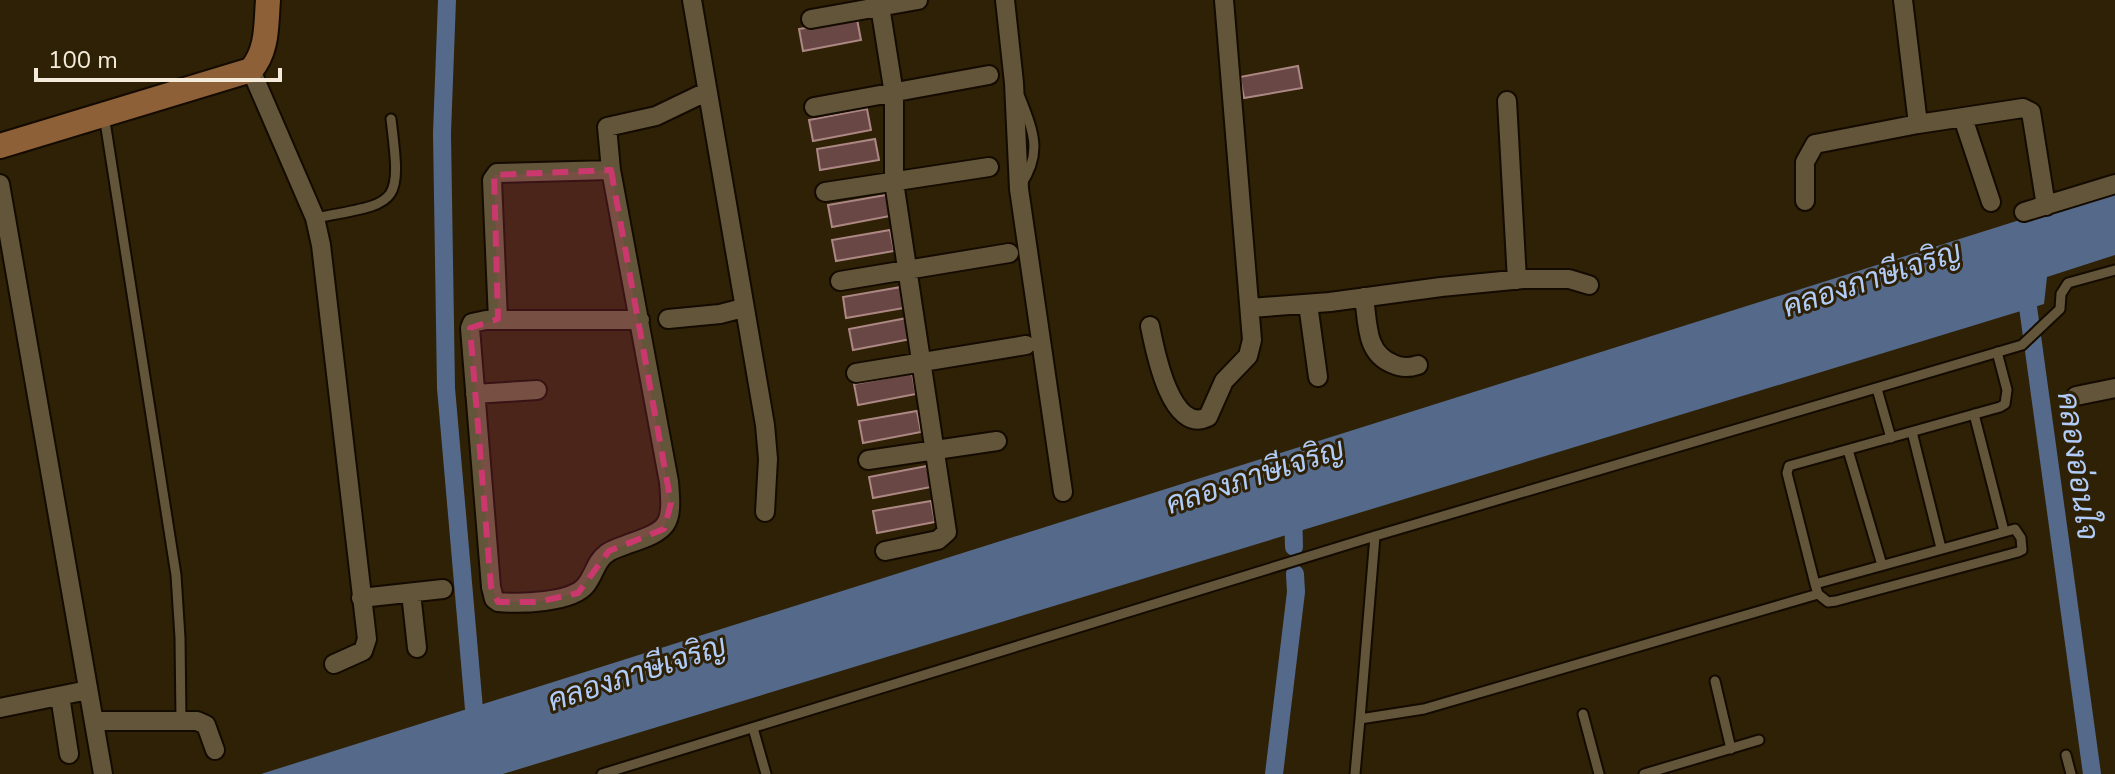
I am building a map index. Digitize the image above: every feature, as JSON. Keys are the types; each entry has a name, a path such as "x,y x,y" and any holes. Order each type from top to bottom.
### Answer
{"street":[{"path":"0,146 251,70 260,59 265,41 268,0"},
{"path":"692,0 765,425 768,459 765,512"},
{"path":"811,19 880,3 918,0"},
{"path":"1005,0 1014,83 1019,189 1063,492"},
{"path":"1150,326 1155,356 1171,395 1186,417 1202,420 1208,417 1224,381 1248,356 1252,340 1224,0"},
{"path":"1903,0 1918,124"},
{"path":"880,3 894,94 894,182 947,532 938,540 885,551"},
{"path":"251,70 315,218 321,245 366,646 357,655 334,664"},
{"path":"814,107 989,75"},
{"path":"640,320 498,320 472,323 480,480 494,599 498,602 537,602 578,593 586,586 602,556 664,529 671,503 669,482 640,320 611,170 607,127 656,116 706,92"},
{"path":"1507,101 1517,280"},
{"path":"1805,201 1805,162 1815,144 2023,108 2031,112 2046,206"},
{"path":"1963,118 1991,202"},
{"path":"825,192 989,167"},
{"path":"498,320 494,175 611,170"},
{"path":"0,184 103,774"},
{"path":"2024,212 2115,184"},
{"path":"840,281 1009,253"},
{"path":"1250,308 1517,280 1569,279 1589,285"},
{"path":"1364,297 1374,352 1381,360 1398,367 1418,365"},
{"path":"1308,304 1318,377"},
{"path":"668,319 710,316 743,308"},
{"path":"856,373 1026,345"},
{"path":"2076,396 2115,388"},
{"path":"475,394 537,390"},
{"path":"868,460 997,441"},
{"path":"361,598 443,589"},
{"path":"411,593 417,648"},
{"path":"0,708 88,690"},
{"path":"60,696 69,754"},
{"path":"95,721 197,721 206,725 215,750"}],"lane":[{"path":"104,115 176,575 181,720"},
{"path":"315,218 380,205 391,195 397,167 391,119"},
{"path":"602,774 1375,536 2022,345 2060,309 2061,294 2068,283 2115,270"},
{"path":"1360,719 1424,709 1817,589 1882,565 2004,531 2015,529 2018,532 2022,550 1828,602 1817,589 1787,469 2000,407 2007,398 1997,352"},
{"path":"1877,389 1891,438"},
{"path":"1974,414 2004,531"},
{"path":"1912,432 1941,548"},
{"path":"1848,450 1882,565"},
{"path":"1355,774 1375,536"},
{"path":"1715,681 1731,749"},
{"path":"1583,714 1599,774"},
{"path":"753,728 766,774"},
{"path":"1644,774 1759,740"},
{"path":"2066,755 2071,774"}],"highlighted area":[{"path":"611,170 671,503 664,529 609,551 578,593 537,602 498,602 491,587 470,328 498,319 494,175"}],"water":[{"name":"คลองภาษีเจริญ","path":"2115,190 2115,255 2047,277 2044,304 503,774 261,774"}],"building":[{"path":"857,19 861,40 803,51 799,29"},
{"path":"1298,66 1302,88 1244,98 1240,77"},
{"path":"867,109 871,130 813,141 809,120"},
{"path":"875,139 879,160 820,170 817,149"},
{"path":"886,195 890,216 832,227 828,205"},
{"path":"890,230 894,251 836,261 832,240"},
{"path":"901,287 904,308 846,318 843,297"},
{"path":"907,318 911,339 853,350 849,329"},
{"path":"912,373 916,394 858,405 854,384"},
{"path":"917,411 921,432 863,443 859,421"},
{"path":"927,466 931,487 873,498 869,477"},
{"path":"931,501 935,522 877,533 873,511"}],"waterway":[{"path":"447,0 442,133 446,388 476,732"},
{"name":"คลองอ่อนใจ","path":"2025,285 2092,774"},
{"path":"1293,510 1294,547"},
{"path":"1274,774 1296,592 1295,574"}]}
